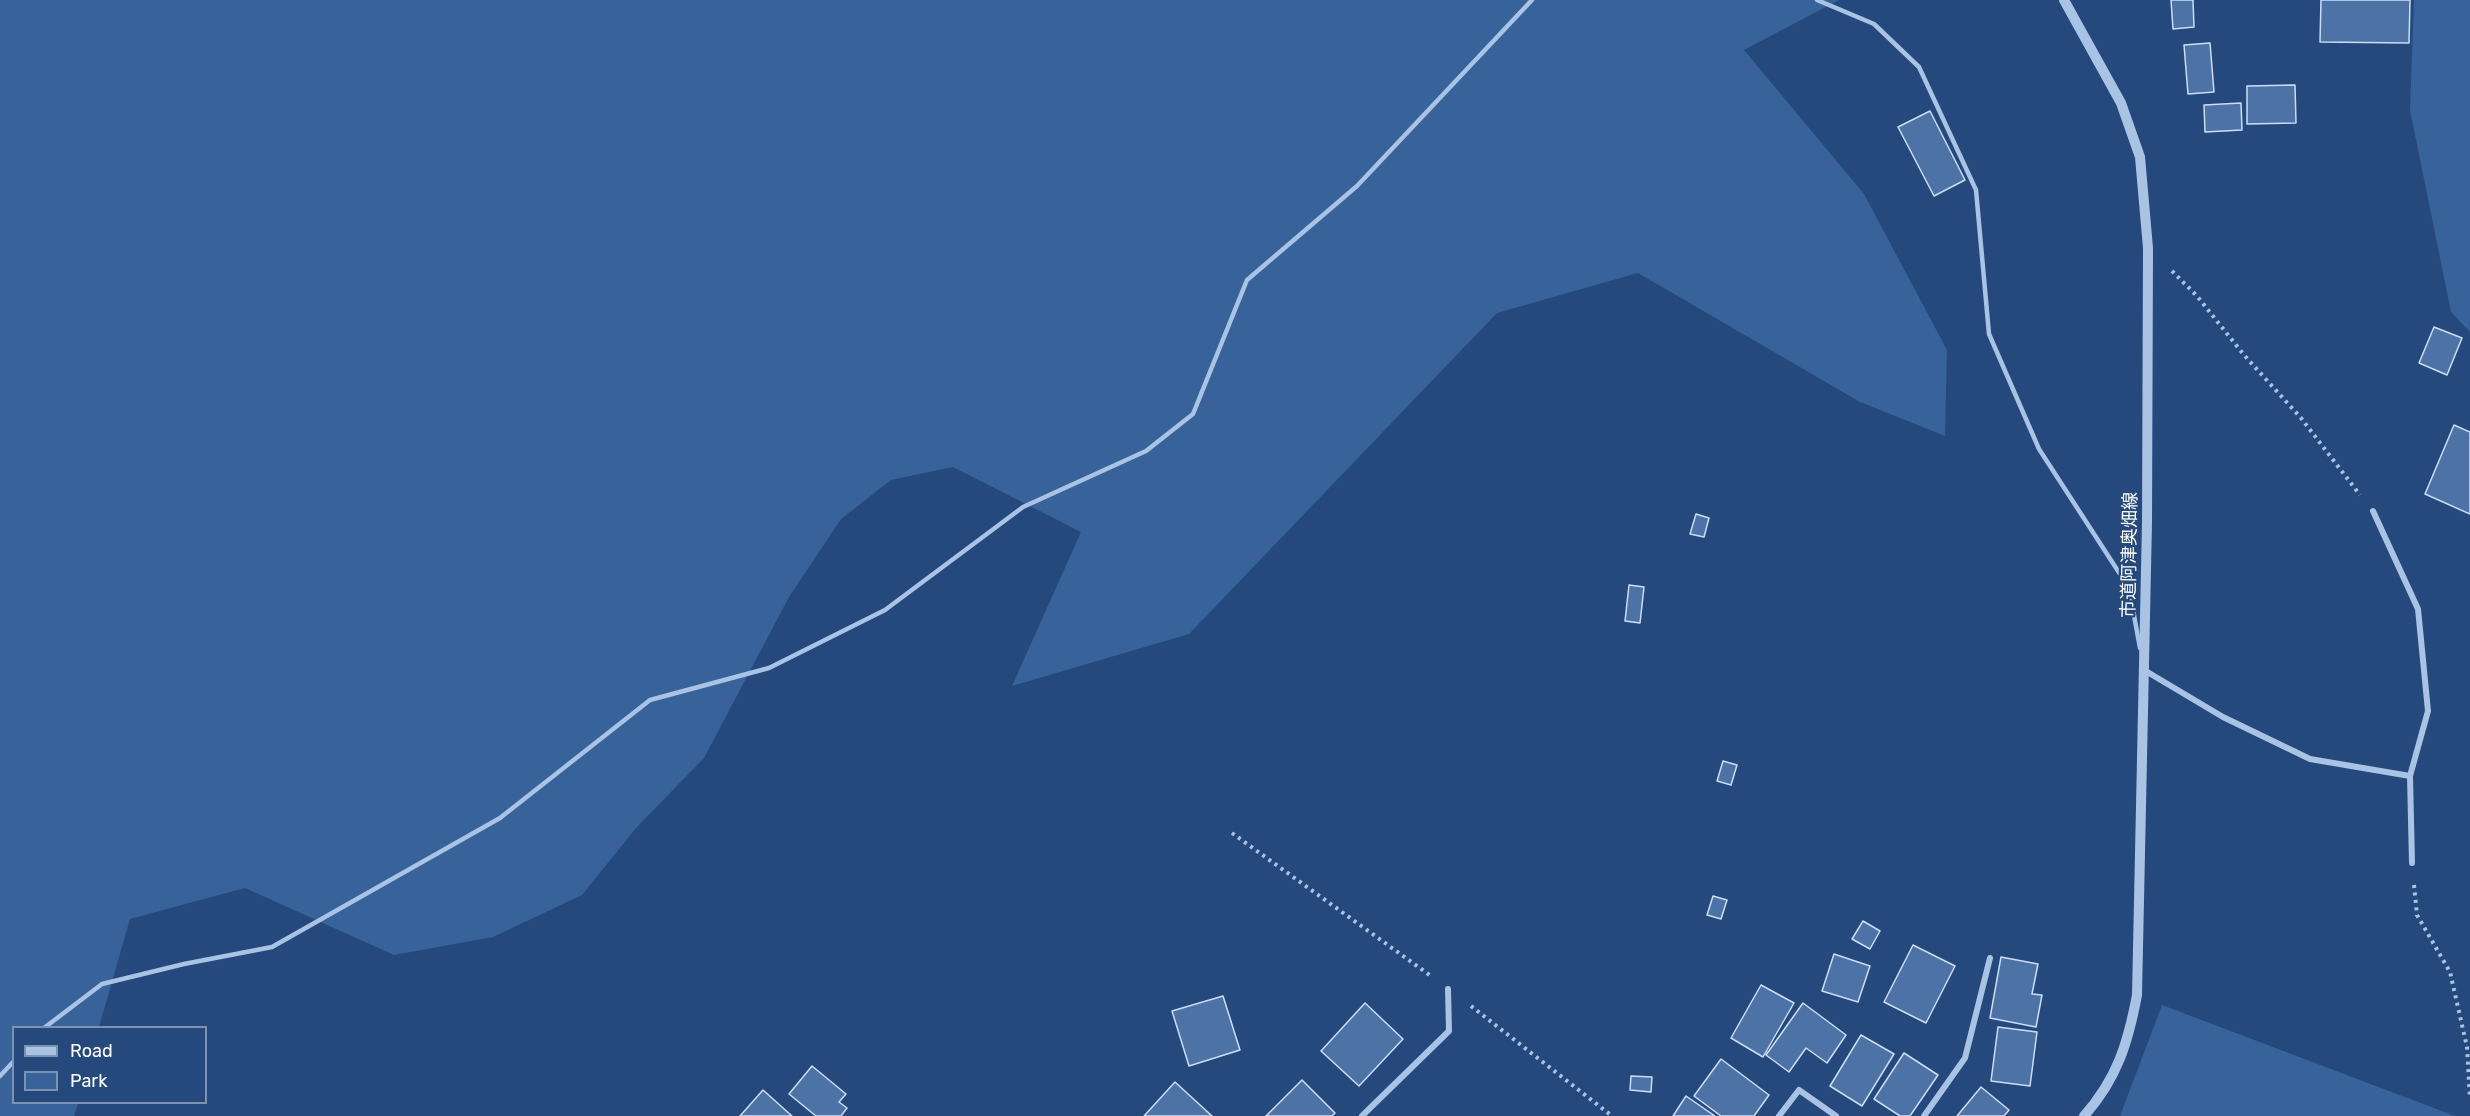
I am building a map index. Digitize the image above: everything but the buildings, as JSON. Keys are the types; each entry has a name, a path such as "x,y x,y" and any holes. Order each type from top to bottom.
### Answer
{"street":[{"name":"市道阿津奥畑線","path":"2064,0 2121,103 2140,157 2148,248 2147,510 2137,995 2129,1035 2115,1075 2084,1116"},
{"path":"2373,511 2418,609 2428,711 2410,776 2412,863"},
{"path":"2144,670 2223,717 2310,759 2410,776"},
{"path":"1924,1116 1965,1058 1990,958"},
{"path":"1362,1116 1449,1031 1448,989"},
{"path":"1779,1116 1799,1090 1836,1116"}],"lane":[{"path":"47,1026 102,984 184,964 272,947 500,818 650,700 769,668 885,610 1023,507 1146,451 1193,414 1247,280 1357,186 1532,0"},
{"path":"1817,0 1874,24 1919,67 1976,190 1989,334 2039,449 2129,588 2144,670"},
{"path":"0,1076 12,1063"}],"path":[{"path":"2148,248 2197,296 2250,362 2301,418 2373,511"},
{"path":"1232,833 1448,989 1612,1116"},
{"path":"2412,863 2417,915 2450,972 2467,1047 2470,1099"}],"green space":[{"path":"0,0 1839,0 1744,50 1864,194 1947,350 1945,436 1860,402 1638,273 1497,313 1189,634 1012,686 1081,532 953,467 891,480 841,519 789,597 704,758 636,828 582,895 493,937 394,955 245,888 130,919 99,1026 12,1026 12,1104 78,1104 74,1116 0,1116"},
{"path":"2414,0 2470,0 2470,332 2451,312 2410,110"},
{"path":"2162,1005 2455,1116 2120,1116"}]}
